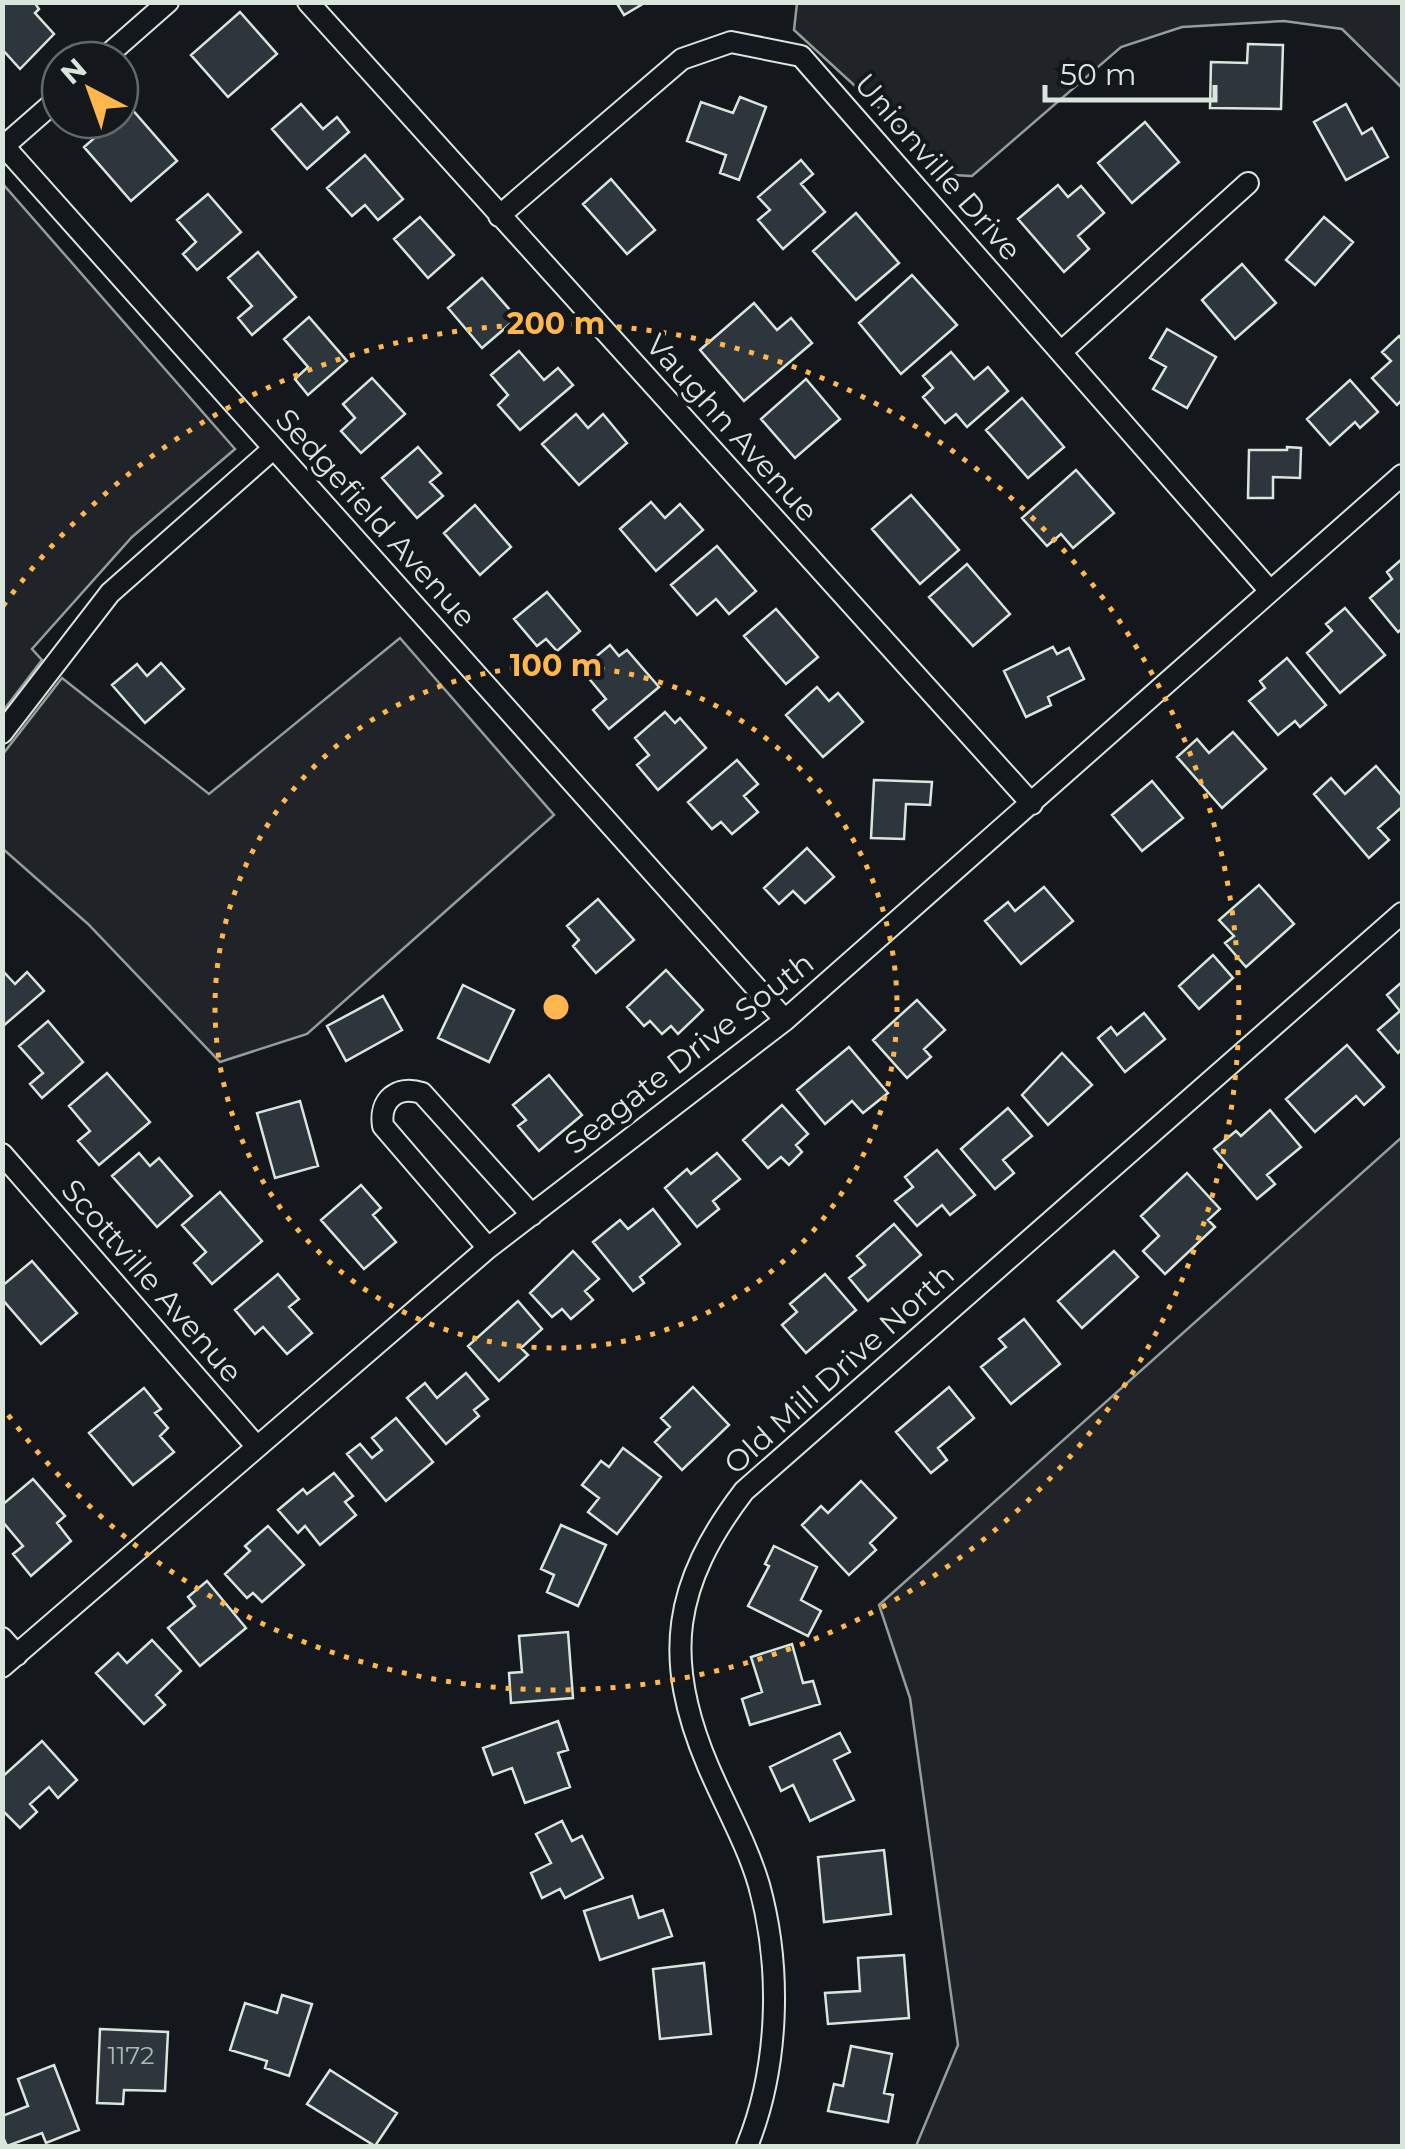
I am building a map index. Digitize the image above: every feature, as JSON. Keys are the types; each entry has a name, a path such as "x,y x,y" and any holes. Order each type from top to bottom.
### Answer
{"street":[{"path":"125,40 168,2"},
{"name":"Vaughn Avenue","path":"308,2 1032,804"},
{"name":"Unionville Drive","path":"499,216 682,59 731,42 801,56 1270,591"},
{"path":"3,145 40,114"},
{"name":"Sedgefield Avenue","path":"3,145 786,1020"},
{"path":"1061,352 1248,183"},
{"path":"2,733 110,594 274,448"},
{"name":"Seagate Drive South","path":"10,1661 488,1248 786,1020 1402,475"},
{"name":"Old Mill Drive North","path":"746,2146 766,2086 771,2047 774,1996 767,1930 759,1886 745,1847 692,1723 678,1660 684,1608 714,1531 744,1491 1402,913"},
{"path":"488,1248 383,1126 383,1105 390,1097 410,1089 422,1093 532,1216"},
{"name":"Scottville Avenue","path":"2,1154 257,1447"},
{"path":"2,1638 10,1661"}],"shaded area":[{"path":"797,3 1402,3 1402,88 1342,29 1284,21 1182,27 1121,47 972,176 952,175 794,30"},
{"path":"2,183 235,449 132,537 32,649 42,660 3,711"},
{"path":"400,638 554,815 307,1034 220,1062 88,924 3,849 3,754 62,678 209,794"},
{"path":"1402,1137 1402,2146 916,2146 958,2045 910,1698 879,1605"}],"building":[{"path":"2,2 34,2 39,9 35,13 54,34 48,40 40,40 40,48 20,69 2,49"},
{"path":"616,2 646,2 624,15"},
{"path":"240,12 277,54 228,97 191,55"},
{"path":"1248,44 1283,45 1281,109 1210,108 1211,62 1247,63"},
{"path":"740,97 766,107 739,180 720,173 726,155 687,141 701,102 733,113"},
{"path":"301,104 323,129 337,117 349,132 307,169 272,129"},
{"path":"1346,104 1362,134 1372,128 1388,157 1346,180 1314,122"},
{"path":"140,118 177,161 131,201 84,147 92,140 140,140"},
{"path":"1145,122 1179,162 1132,203 1098,163"},
{"path":"365,155 403,199 378,220 365,205 352,216 327,188"},
{"path":"801,160 813,174 801,184 825,212 783,249 758,220 770,210 758,197"},
{"path":"611,179 655,230 627,254 583,204"},
{"path":"1058,185 1068,197 1081,186 1104,213 1078,236 1089,249 1064,272 1018,219"},
{"path":"208,194 241,232 197,270 183,254 196,242 177,220"},
{"path":"856,213 899,263 856,300 813,251"},
{"path":"420,217 454,255 428,278 394,239"},
{"path":"1324,217 1353,242 1315,285 1286,260"},
{"path":"258,252 296,297 252,335 238,318 252,306 228,278"},
{"path":"1242,264 1276,303 1235,339 1202,300"},
{"path":"912,275 957,325 901,374 859,323"},
{"path":"482,278 517,318 482,348 448,308"},
{"path":"754,303 777,330 791,318 812,343 744,401 700,350"},
{"path":"309,317 347,361 308,395 295,379 308,367 284,339"},
{"path":"1167,329 1216,357 1187,408 1153,389 1166,367 1150,358"},
{"path":"1399,336 1402,400 1397,405 1372,378 1391,361 1382,352"},
{"path":"519,351 544,380 558,368 573,385 520,430 498,405 508,395 491,375"},
{"path":"951,352 974,379 988,367 1008,391 967,427 956,414 945,423 923,397 933,388 923,376"},
{"path":"372,378 405,414 361,453 341,431 355,418 343,404"},
{"path":"806,379 840,419 795,458 761,419"},
{"path":"1350,380 1378,412 1360,428 1355,422 1330,445 1307,419"},
{"path":"1022,398 1064,447 1028,478 986,430"},
{"path":"576,414 588,428 603,414 627,443 579,485 542,444"},
{"path":"418,447 441,473 430,482 443,496 417,518 382,478"},
{"path":"1301,448 1300,478 1273,477 1273,498 1248,498 1249,450"},
{"path":"1076,470 1114,513 1073,548 1061,534 1047,546 1022,518"},
{"path":"911,495 959,550 920,584 872,529"},
{"path":"651,502 665,518 680,504 703,530 656,571 620,529"},
{"path":"475,505 511,547 480,575 444,533"},
{"path":"717,546 756,591 729,614 716,599 697,615 671,585"},
{"path":"1402,559 1402,629 1398,632 1370,598 1392,579 1387,572"},
{"path":"967,564 1010,614 973,646 929,597"},
{"path":"547,592 580,631 557,651 546,639 537,646 514,619"},
{"path":"1345,608 1385,655 1340,693 1307,653 1332,631 1326,624"},
{"path":"776,609 818,657 786,684 744,636"},
{"path":"610,645 619,656 627,650 659,687 609,729 593,710 606,699 581,669"},
{"path":"1053,647 1057,654 1069,648 1084,679 1048,697 1051,705 1026,717 1004,671"},
{"path":"1287,658 1326,705 1300,727 1295,721 1278,735 1249,701 1265,688 1260,681"},
{"path":"161,663 184,689 145,723 112,685 137,664 147,676"},
{"path":"817,687 829,701 838,693 863,722 823,757 786,715"},
{"path":"665,712 675,723 680,718 706,748 658,790 637,765 649,755 635,738"},
{"path":"1233,732 1266,769 1222,808 1177,757 1197,739 1209,753"},
{"path":"737,760 758,784 744,796 758,812 732,834 721,822 712,829 688,802"},
{"path":"1376,766 1402,796 1402,807 1378,828 1389,840 1369,858 1314,794 1331,778 1345,794"},
{"path":"874,780 932,782 930,805 906,804 904,839 871,838"},
{"path":"1152,781 1183,818 1142,851 1112,815"},
{"path":"807,848 834,877 805,903 793,891 779,904 764,888"},
{"path":"1259,885 1294,924 1246,967 1225,943 1234,936 1219,920"},
{"path":"1044,887 1073,921 1021,964 985,921 1008,902 1015,911"},
{"path":"598,899 634,940 596,973 573,946 579,940 567,926"},
{"path":"1213,955 1233,978 1199,1009 1179,986"},
{"path":"2,970 15,984 27,972 44,991 2,1027"},
{"path":"666,970 703,1010 678,1034 671,1026 662,1034 650,1021 644,1026 627,1007"},
{"path":"1402,982 1402,1049 1398,1053 1378,1030 1400,1011 1387,995"},
{"path":"463,985 514,1010 489,1062 438,1038"},
{"path":"383,996 402,1030 346,1061 327,1026"},
{"path":"917,1000 945,1030 924,1049 931,1057 907,1078 873,1040"},
{"path":"1144,1013 1165,1039 1125,1072 1098,1038 1111,1027 1117,1035"},
{"path":"48,1021 83,1062 42,1098 30,1084 43,1073 19,1046"},
{"path":"1347,1045 1384,1087 1364,1105 1356,1096 1315,1132 1286,1099"},
{"path":"849,1047 888,1093 863,1113 852,1101 825,1124 797,1090"},
{"path":"1062,1053 1092,1085 1048,1125 1022,1095"},
{"path":"107,1073 150,1122 99,1165 78,1141 90,1131 69,1106"},
{"path":"549,1075 582,1115 539,1151 518,1126 526,1120 513,1105"},
{"path":"300,1101 318,1166 275,1178 257,1113"},
{"path":"782,1105 808,1134 796,1145 802,1152 789,1165 781,1157 768,1168 743,1140"},
{"path":"1008,1108 1032,1136 1003,1160 1014,1173 995,1189 961,1149"},
{"path":"1270,1110 1301,1147 1267,1175 1275,1184 1257,1199 1214,1149 1236,1131 1241,1136"},
{"path":"937,1150 975,1195 950,1215 942,1205 917,1226 895,1201 913,1187 905,1177"},
{"path":"139,1153 150,1166 159,1158 192,1196 157,1227 112,1176"},
{"path":"717,1153 740,1179 713,1201 719,1209 697,1227 665,1188 687,1169 691,1174"},
{"path":"1187,1173 1220,1209 1208,1220 1215,1227 1165,1274 1143,1251 1159,1236 1141,1216"},
{"path":"361,1185 381,1208 373,1215 396,1242 364,1269 321,1220"},
{"path":"220,1192 262,1241 212,1284 194,1263 206,1252 182,1225"},
{"path":"653,1209 680,1244 640,1277 644,1283 633,1291 593,1242 620,1220 628,1229"},
{"path":"894,1224 921,1255 868,1301 849,1278 865,1265 857,1256"},
{"path":"573,1251 599,1279 585,1291 593,1300 571,1319 562,1309 552,1317 530,1293"},
{"path":"1114,1251 1138,1277 1082,1328 1058,1301"},
{"path":"32,1261 77,1313 41,1344 2,1299 2,1286"},
{"path":"278,1274 299,1299 289,1307 312,1333 287,1354 263,1327 255,1334 235,1310"},
{"path":"825,1274 856,1310 806,1353 782,1325 797,1312 790,1304"},
{"path":"518,1301 542,1329 521,1348 528,1355 499,1381 468,1346"},
{"path":"1024,1319 1060,1364 1011,1404 981,1367 1006,1347 999,1339"},
{"path":"466,1373 488,1399 474,1410 479,1416 446,1444 407,1398 425,1383 437,1398"},
{"path":"693,1387 729,1425 682,1470 655,1442 670,1427 661,1418"},
{"path":"949,1387 974,1418 938,1448 947,1460 931,1473 896,1432"},
{"path":"144,1388 161,1409 155,1413 168,1428 160,1436 174,1452 133,1485 89,1433"},
{"path":"396,1418 433,1462 386,1501 347,1454 360,1444 372,1458 382,1450 372,1438"},
{"path":"623,1448 661,1477 617,1534 588,1512 599,1498 582,1485 601,1461 609,1467"},
{"path":"334,1473 353,1496 345,1502 356,1515 320,1545 305,1526 298,1533 278,1510 303,1489 307,1494"},
{"path":"33,1479 65,1516 57,1523 71,1541 31,1576 13,1554 23,1546 2,1521 2,1505"},
{"path":"861,1481 896,1518 870,1543 876,1550 849,1575 802,1525 821,1506 828,1513"},
{"path":"561,1525 606,1545 578,1606 547,1592 554,1575 541,1569"},
{"path":"268,1526 304,1565 262,1602 253,1593 247,1598 225,1574 250,1551 245,1546"},
{"path":"774,1546 817,1567 801,1600 821,1611 808,1636 748,1606 769,1566 765,1564"},
{"path":"207,1581 246,1628 200,1666 168,1628 195,1606 188,1597"},
{"path":"568,1632 573,1698 511,1703 509,1673 522,1672 519,1636"},
{"path":"152,1640 181,1671 156,1695 165,1705 144,1724 96,1673 118,1653 127,1663"},
{"path":"792,1644 803,1683 813,1681 820,1704 750,1725 742,1699 762,1692 751,1657"},
{"path":"558,1721 568,1750 558,1753 570,1787 525,1803 512,1768 493,1775 483,1748"},
{"path":"840,1733 850,1752 834,1760 854,1800 810,1821 793,1785 781,1791 770,1767"},
{"path":"42,1741 77,1780 58,1798 49,1787 30,1804 37,1812 20,1828 2,1810 2,1777"},
{"path":"562,1821 572,1841 582,1836 603,1878 565,1898 560,1889 542,1898 531,1873 551,1863 536,1834"},
{"path":"884,1850 891,1914 824,1922 818,1857"},
{"path":"632,1896 639,1918 663,1910 672,1936 600,1960 584,1911"},
{"path":"904,1955 909,2018 828,2024 825,1993 860,1991 858,1958"},
{"path":"704,1963 711,2034 660,2039 653,1969"},
{"path":"282,1995 312,2004 289,2076 265,2068 267,2061 230,2050 245,2003 277,2013"},
{"path":"100,2029 168,2032 165,2091 124,2090 123,2104 97,2103"},
{"path":"851,2046 892,2054 884,2093 893,2095 888,2122 828,2111 834,2084 843,2086"},
{"path":"54,2065 79,2130 46,2143 42,2133 7,2146 2,2135 2,2116 28,2106 18,2079"},
{"path":"330,2070 397,2113 375,2146 307,2104"}]}
